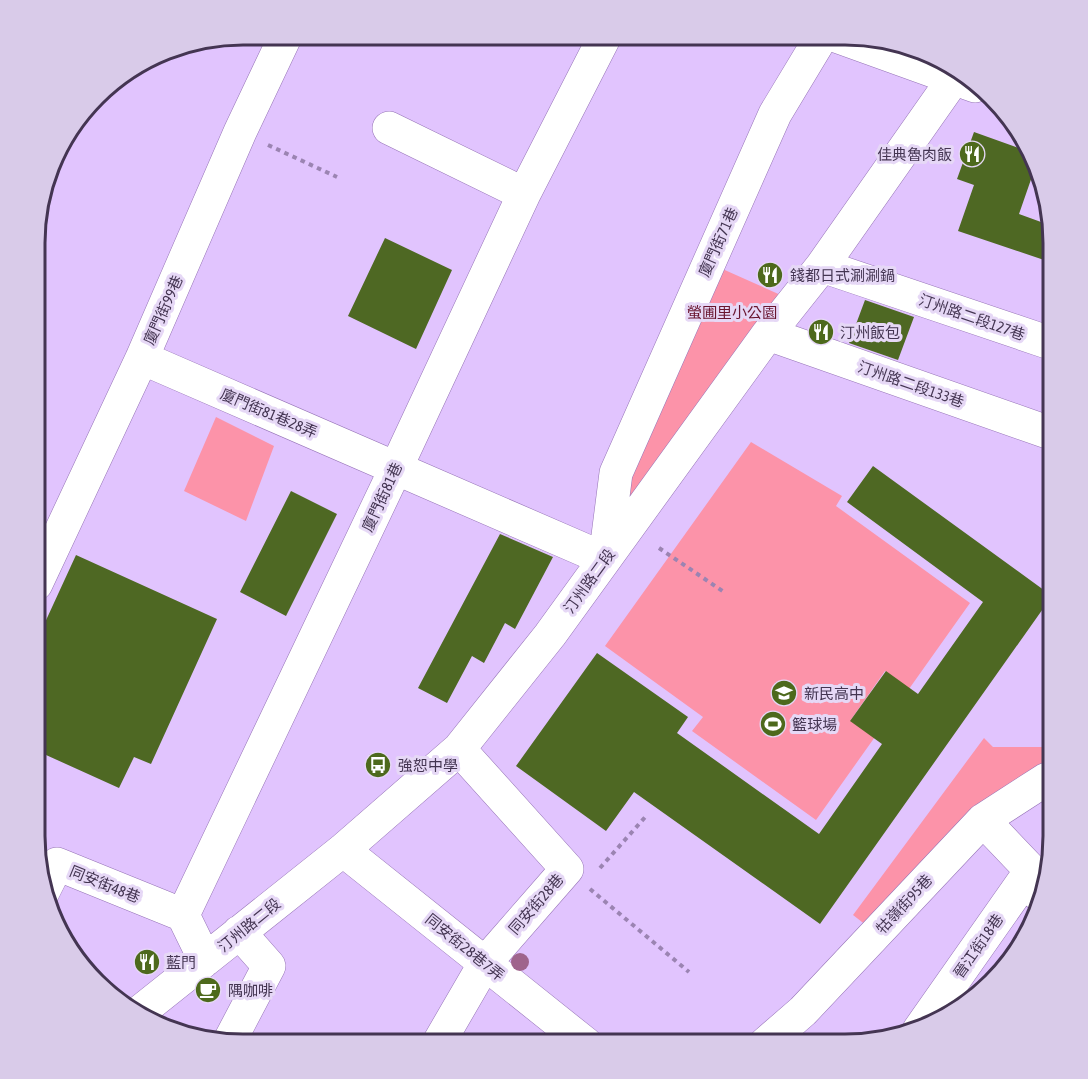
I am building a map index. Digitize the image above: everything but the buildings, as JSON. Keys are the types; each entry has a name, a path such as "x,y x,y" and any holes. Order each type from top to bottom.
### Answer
{"street":[{"name":"廈門街99巷","path":"45,565 142,358 240,132 281,45"},
{"name":"廈門街81巷","path":"183,915 524,194 600,45"},
{"name":"廈門街71巷","path":"605,559 616,473 775,114 817,45"},
{"path":"868,47 945,73"},
{"name":"汀州路二段","path":"145,1008 343,850 459,748 550,635 768,334 822,267 961,83"},
{"path":"389,128 524,194"},
{"name":"汀州路二段127巷","path":"822,267 1043,341"},
{"name":"汀州路二段133巷","path":"768,334 1043,430"},
{"name":"廈門街81巷28弄","path":"142,358 605,559"},
{"name":"同安街28巷","path":"444,1034 485,963 576,877 459,748"},
{"name":"牯嶺街95巷","path":"777,1034 803,1011 983,820 1043,781"},
{"path":"983,820 1038,879"},
{"name":"同安街28巷7弄","path":"343,850 574,1034"},
{"name":"同安街48巷","path":"50,878 57,864 183,915"},
{"name":"晉江街18巷","path":"929,1016 1025,879 1035,890"},
{"path":"183,915 205,960"},
{"path":"233,1034 269,966 239,933"}],"path":[{"path":"240,132 337,177"},
{"path":"659,548 724,592"},
{"path":"647,815 576,877 689,972"}],"green space":[{"name":"螢圃里小公園","path":"718,267 783,296 623,519 625,474"},
{"path":"216,417 274,446 246,521 184,491"},
{"path":"751,442 842,496 836,506 970,603 816,820 692,731 703,717 605,646","holes":["885,671 903,684 850,721"]},
{"path":"984,738 993,747 1043,747 1043,783 871,929 853,915"}],"place":[{"name":"佳典魯肉飯","path":"972,154"},
{"name":"錢都日式涮涮鍋","path":"770,275"},
{"name":"汀州飯包","path":"821,332"},
{"name":"新民高中","path":"784,693"},
{"name":"籃球場","path":"773,724"},
{"name":"強恕中學","path":"378,765"},
{"name":"藍門","path":"147,962"},
{"name":"隅咖啡","path":"208,990"}]}
